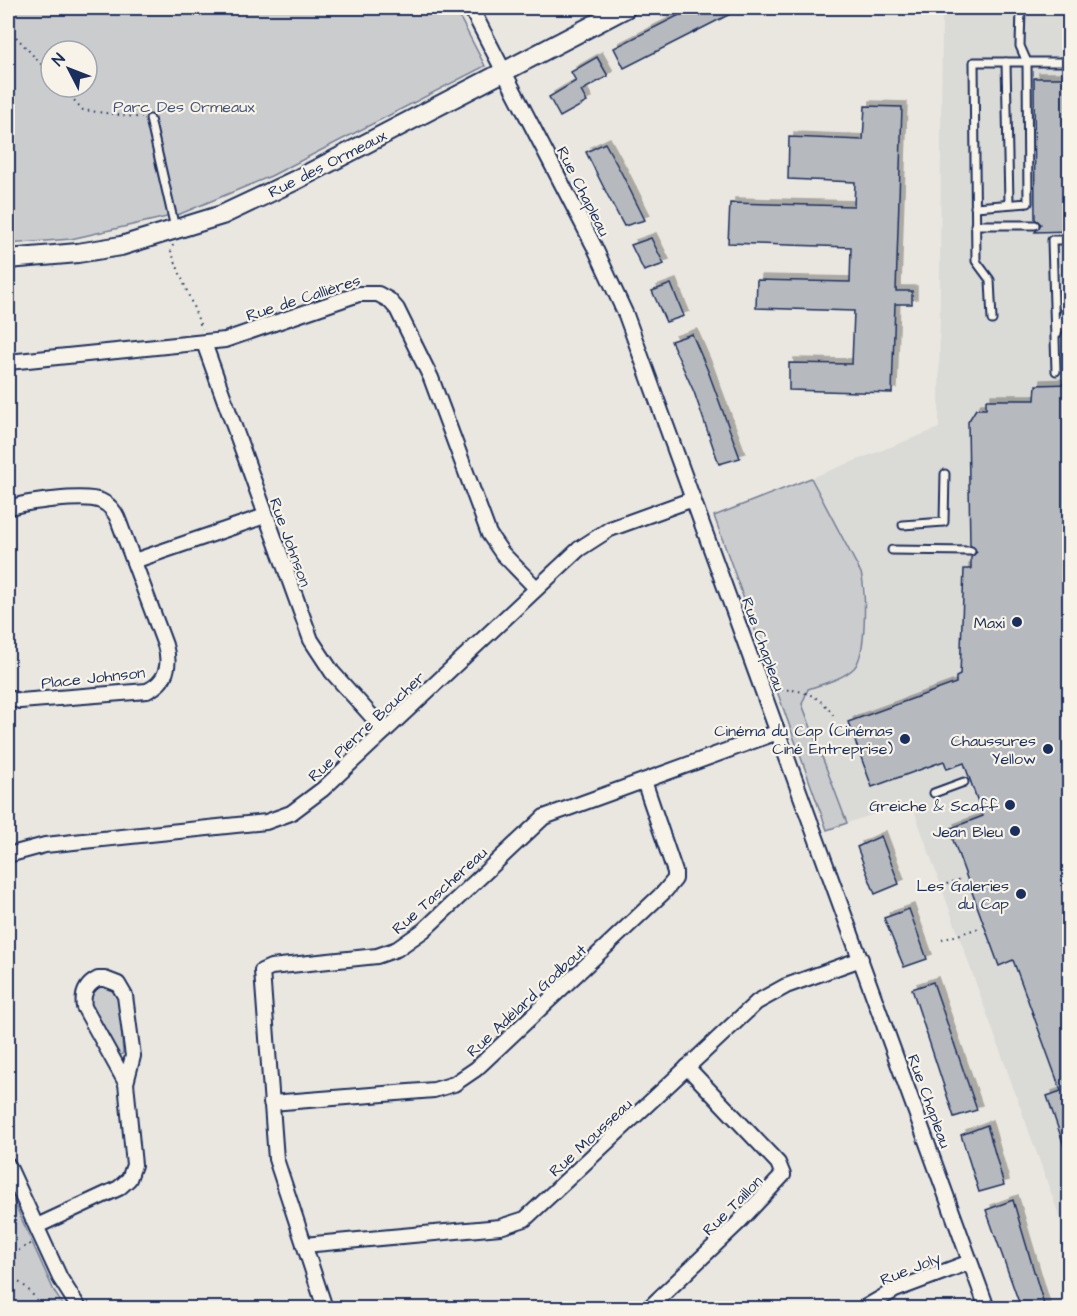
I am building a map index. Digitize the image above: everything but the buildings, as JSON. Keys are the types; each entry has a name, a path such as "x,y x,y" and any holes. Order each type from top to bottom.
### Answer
{"street":[{"name":"Rue Chapleau","path":"471,8 617,293 987,1308"},
{"name":"Rue des Ormeaux","path":"8,259 102,250 175,230 222,214 294,181 626,8"},
{"name":"Rue de Callières","path":"8,362 204,343 240,336 359,294 372,292 389,300 397,309 432,378 489,534 502,553 536,588"},
{"name":"Rue Johnson","path":"204,343 311,640 332,672 385,731"},
{"name":"Place Johnson","path":"8,508 87,498 100,501 116,515 168,656 168,669 158,684 147,691 20,701 8,698"},
{"name":"Rue Pierre Boucher","path":"8,855 45,845 246,826 278,818 303,806 324,789 536,588 598,536 693,499"},
{"path":"134,561 265,516"},
{"name":"Rue Taschereau","path":"325,1308 279,1174 261,978 264,968 377,956 397,949 424,930 544,817 778,732"},
{"name":"Rue Adélard Godbout","path":"271,1104 434,1090 454,1084 476,1070 675,879 675,872 644,782"},
{"name":"Rue Mousseau","path":"304,1245 500,1227 516,1223 539,1207 687,1067 765,997 861,959"},
{"path":"40,1232 119,1188 129,1179 134,1165 126,1083 133,1056 125,996 118,984 98,979 92,982 84,994 84,1007 126,1083"},
{"name":"Rue Taillon","path":"649,1308 737,1224 783,1175 778,1163 687,1067"},
{"path":"8,1165 60,1278 79,1308"},
{"name":"Rue Joly","path":"864,1308 895,1290 970,1262"}],"lane":[{"path":"975,207 1028,203 1027,62 1020,46 1021,8"},
{"path":"992,320 990,280 976,261 974,62 1070,62"},
{"path":"1006,62 1009,203"},
{"path":"150,119 175,230"},
{"path":"975,225 1035,225"},
{"path":"1056,371 1052,240 1070,240"},
{"path":"1056,338 1068,302 1068,266"},
{"path":"903,525 944,522 945,474"},
{"path":"892,550 970,551"},
{"path":"934,793 964,782"}],"path":[{"path":"8,28 39,62"},
{"path":"73,99 83,110 150,119"},
{"path":"175,230 171,251 203,330 204,343"},
{"path":"775,692 791,689 805,692 830,707 835,719"},
{"path":"924,892 961,879"},
{"path":"942,940 979,928"},
{"path":"8,1256 40,1232"},
{"path":"8,1278 26,1287 35,1296 41,1308"}],"shaded area":[{"path":"942,8 1069,8 1069,1243 911,802 847,823 802,704 808,689 843,675 860,658 866,589 861,573 811,478 939,428"}],"green space":[{"name":"Parc Des Ormeaux","path":"8,8 455,8 485,66 271,176 180,214 71,239 8,244"},
{"path":"811,478 861,573 864,593 863,637 858,661 854,668 844,675 808,689 802,704 847,823 827,830 714,516"},
{"path":"99,987 109,987 119,997 123,1053 120,1056 91,1007 90,997"},
{"path":"8,1189 55,1293 65,1308 8,1308"}],"place":[{"name":"Maxi","path":"1017,622"},
{"name":"Cinéma du Cap (Cinémas Ciné Entreprise)","path":"905,739"},
{"name":"Chaussures Yellow","path":"1048,749"},
{"name":"Greiche & Scaff","path":"1010,805"},
{"name":"Jean Bleu","path":"1015,831"},
{"name":"Les Galeries du Cap","path":"1021,894"}]}
